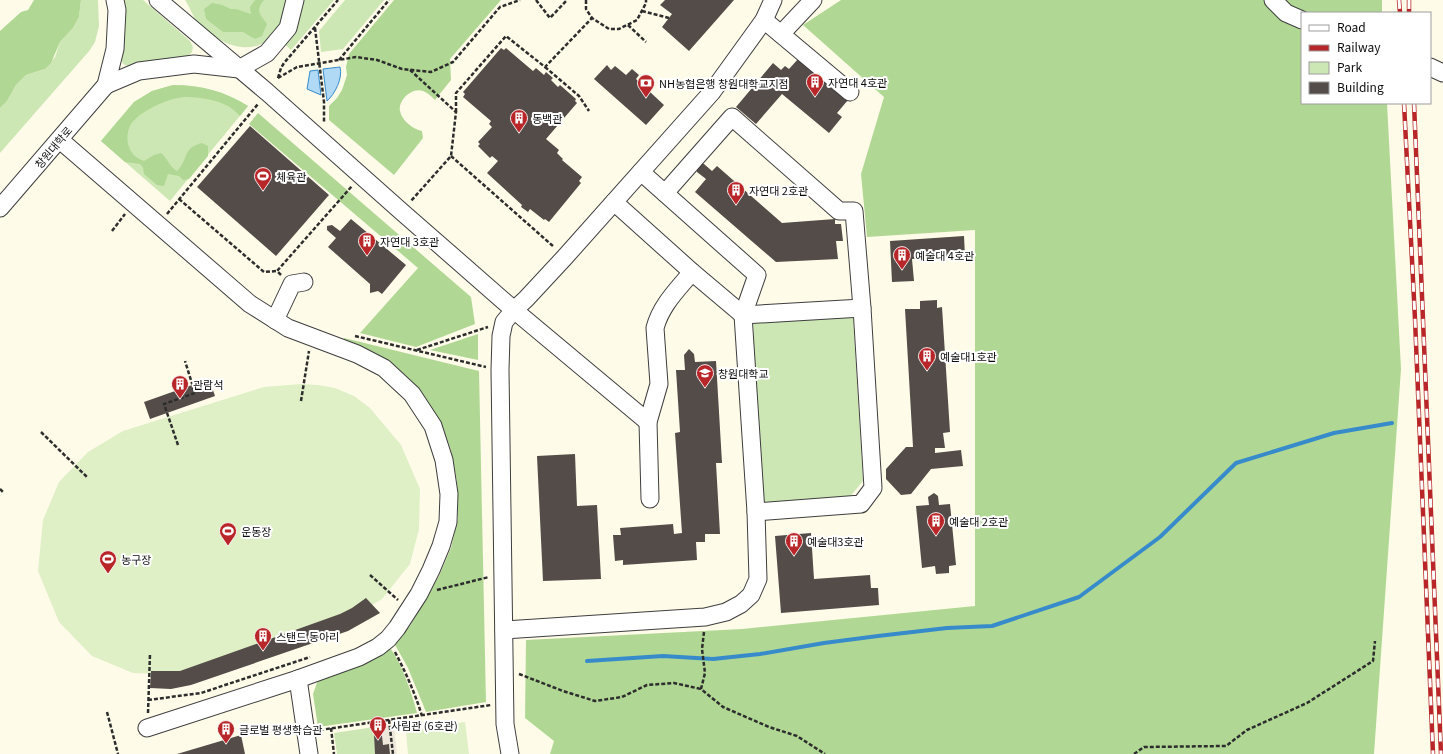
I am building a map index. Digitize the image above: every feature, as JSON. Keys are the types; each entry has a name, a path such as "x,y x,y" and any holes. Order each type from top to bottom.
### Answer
{"street":[{"path":"106,85 115,49 117,10 115,0"},
{"path":"158,0 361,176 509,316 648,422"},
{"path":"106,85 139,71 194,64 239,69 267,53 288,28 296,0"},
{"path":"510,754 505,724 500,370 501,336 509,316 565,257 712,92 764,20 773,0"},
{"path":"781,34 813,0"},
{"path":"1273,0 1286,13 1301,20"},
{"path":"764,20 850,92"},
{"path":"1431,67 1443,73"},
{"name":"창원대학로","path":"0,208 106,85"},
{"path":"665,193 732,117 839,211 854,211 862,308 873,488 861,504 756,512"},
{"path":"60,140 250,304 288,328 357,354 384,368 412,394 433,426 444,460 449,494 448,522 441,546 419,594 388,640 359,657 298,679 147,728"},
{"path":"504,630 705,617 726,612 741,604 751,594 758,579 756,512 743,315 758,275 641,172"},
{"path":"614,202 692,272 743,315 862,308"},
{"path":"650,499 648,422 659,384 655,333 657,320 666,304 692,272"},
{"path":"275,320 298,283"},
{"path":"298,679 309,754"}],"path":[{"path":"338,0 284,63 278,78 297,67 356,58 377,60 402,69 431,72 453,62 500,7 520,0"},
{"path":"338,60 389,0"},
{"path":"536,0 550,18 567,0"},
{"path":"586,0 586,9 592,18 609,29 619,29 637,20 646,0"},
{"path":"642,11 668,18"},
{"path":"545,67 592,18"},
{"path":"628,25 646,42"},
{"path":"315,28 324,102 325,144"},
{"path":"408,204 451,156 456,112 456,93 506,36 579,96 589,112"},
{"path":"410,70 456,112"},
{"path":"158,224 259,102"},
{"path":"451,156 565,257"},
{"path":"277,272 361,176"},
{"path":"179,199 264,272 277,272 298,283"},
{"path":"112,230 134,204"},
{"path":"416,350 509,316"},
{"path":"333,345 342,333 500,370"},
{"path":"301,401 312,337"},
{"path":"178,445 164,404 195,393 185,361"},
{"path":"41,432 88,478"},
{"path":"0,489 4,493"},
{"path":"419,594 503,573"},
{"path":"370,575 409,610"},
{"path":"701,689 705,673 702,649 705,617"},
{"path":"388,640 407,675 422,716"},
{"path":"1134,754 1144,747 1226,746 1247,730 1307,703 1373,661 1375,641"},
{"path":"147,728 150,654"},
{"path":"148,700 201,693 281,665 312,657"},
{"path":"504,668 562,691 595,701 622,697 647,685 674,683 701,689 723,707 769,727 797,736 825,754"},
{"path":"306,732 505,703"},
{"path":"108,712 118,754"},
{"path":"389,720 393,754"},
{"path":"331,728 334,754"}],"green space":[{"path":"34,0 81,0 79,17 73,28 60,42 51,63 45,69 26,75 16,85 7,101 0,108 0,31 21,12 28,10"},
{"path":"81,0 98,0 99,26 95,42 90,50 0,153 0,108 7,101 16,85 26,75 45,69 55,57 60,42 73,28 79,17"},
{"path":"125,0 143,0 190,41 193,47 192,52 187,57 167,59 130,67 123,64 121,58 125,32"},
{"path":"185,0 289,0 282,24 273,36 263,43 252,47 240,47 229,44 217,38 207,30 195,19"},
{"path":"255,0 264,0 259,10 267,24 262,36 255,39 243,32 223,32 206,19 204,9 212,3 251,14 250,7"},
{"path":"302,0 334,0 291,50 283,43"},
{"path":"345,0 384,0 343,49 321,52 319,31"},
{"path":"394,0 501,0 450,59 451,80 435,100 423,91 419,90 410,93 403,99 400,107 401,115 408,124 422,131 423,138 394,175 329,120 329,106 342,90 347,75 346,67 349,54"},
{"path":"841,0 1382,0 1382,12 1301,12 1301,104 1387,104 1401,369 1374,754 550,754 554,741 525,718 526,640 742,629 975,606 975,230 867,237 861,174 884,97 803,25"},
{"path":"173,85 193,86 212,90 230,96 248,106 170,201 101,141 134,102 152,91"},
{"path":"173,85 193,86 212,90 230,96 248,106 240,116 230,107 219,102 208,99 186,97 163,102 139,116 130,126 127,137 128,144 134,155 144,161 161,153 177,171 181,167 186,154 191,148 202,143 208,146 208,156 189,179 183,180 179,176 168,174 164,186 157,185 144,174 143,168 140,164 125,162 101,141 134,102 152,91"},
{"path":"258,113 471,297 475,324 416,347 360,333 418,268 249,124"},
{"path":"853,317 863,481 848,499 761,508 753,320"},
{"path":"478,334 478,360 430,350"},
{"path":"344,338 479,371 486,702 426,712 408,668 394,643 410,626 439,576 451,548 458,518 457,482 451,450 441,422 425,397 403,375 341,344"},
{"name":"운동장","path":"301,384 335,388 354,396 370,408 401,445 420,489 419,529 410,564 382,599 347,620 186,675 133,673 92,656 59,622 38,571 43,520 59,482 88,452 123,431 264,387"},
{"path":"390,648 398,661 410,689 417,713 318,727 313,694 318,680"},
{"path":"465,722 469,754 408,754 406,731"},
{"path":"374,727 375,754 337,754 334,733"}],"shaded area":[{"path":"394,724 397,754 390,754 389,744 383,745 376,733 374,735 374,727"}],"water":[{"path":"340,67 341,71 338,86 327,101 323,69"},
{"path":"318,70 321,95 307,89 310,71"}],"building":[{"path":"665,0 734,0 689,51 662,27 672,14 660,5"},
{"name":"동백관","path":"501,48 504,50 506,48 533,71 536,68 544,75 546,72 553,78 551,80 558,87 560,85 576,99 575,101 577,103 546,139 559,150 557,153 563,159 562,160 582,177 579,181 581,183 549,222 530,209 528,212 521,207 522,205 487,173 498,161 492,156 490,158 478,146 480,144 478,142 492,127 489,124 491,121 463,97 465,94 463,92"},
{"name":"자연대 4호관","path":"799,58 848,100 837,113 842,117 829,133 782,94 756,124 736,107 773,63 781,70 785,66 789,69"},
{"path":"607,65 611,70 615,66 626,75 632,69 639,75 636,79 664,105 646,125 594,79"},
{"name":"체육관","path":"250,126 329,195 276,256 197,187"},
{"name":"자연대 2호관","path":"701,164 704,164 712,171 717,166 782,223 835,219 835,224 841,224 843,241 836,241 838,259 776,262 695,192 706,179 697,172 697,168"},
{"name":"자연대 3호관","path":"351,219 406,265 382,294 378,291 370,293 370,284 328,247 336,238 327,230 327,226 332,225 340,231"},
{"name":"예술대 4호관","path":"964,236 965,256 912,259 914,281 892,282 890,241"},
{"name":"예술대1호관","path":"937,300 937,308 942,307 950,432 943,433 945,448 935,448 935,453 961,450 963,466 931,469 911,494 901,495 886,479 886,469 906,447 913,447 905,309 920,309 920,301"},
{"path":"689,349 694,354 695,362 716,361 722,463 716,463 720,534 705,534 705,542 696,542 697,560 623,565 623,560 615,561 613,535 621,535 620,528 673,524 674,534 682,533 675,433 680,432 676,370 685,370 684,355"},
{"name":"관람석","path":"209,379 215,396 150,419 144,402"},
{"path":"575,454 577,506 597,505 601,579 543,581 537,456"},
{"name":"예술대 2호관","path":"934,493 938,496 939,505 950,504 956,565 949,566 949,573 936,574 935,566 922,568 916,506 929,505 928,497"},
{"name":"예술대3호관","path":"811,533 814,579 870,575 871,588 878,588 879,605 781,613 775,536"},
{"name":"스탠드 동아리","path":"366,598 380,613 348,631 191,685 171,689 150,688 151,671 180,671 340,614"},
{"name":"사림관 (6호관)","path":"379,733 382,736 383,745 389,744 390,754 375,754 374,735"},
{"name":"글로벌 평생학습관","path":"241,735 245,754 177,754"}],"waterway":[{"path":"587,661 663,656 713,659 760,654 824,643 878,636 947,628 992,626 1079,597 1160,537 1236,463 1334,433 1392,423"}],"railway":[{"path":"1399,0 1400,12"},
{"path":"1409,0 1409,12"},
{"path":"1404,104 1415,319 1433,754"},
{"path":"1414,104 1441,754"}],"place":[{"name":"자연대 4호관","path":"815,97"},
{"name":"NH농협은행 창원대학교지점","path":"646,98"},
{"name":"동백관","path":"519,133"},
{"name":"체육관","path":"263,191"},
{"name":"자연대 2호관","path":"736,205"},
{"name":"자연대 3호관","path":"367,256"},
{"name":"예술대 4호관","path":"902,270"},
{"name":"예술대1호관","path":"927,371"},
{"name":"창원대학교","path":"705,388"},
{"name":"관람석","path":"180,399"},
{"name":"예술대 2호관","path":"936,536"},
{"name":"운동장","path":"228,546"},
{"name":"예술대3호관","path":"794,556"},
{"name":"농구장","path":"108,574"},
{"name":"스탠드 동아리","path":"263,651"},
{"name":"사림관 (6호관)","path":"378,740"},
{"name":"글로벌 평생학습관","path":"226,744"}]}
